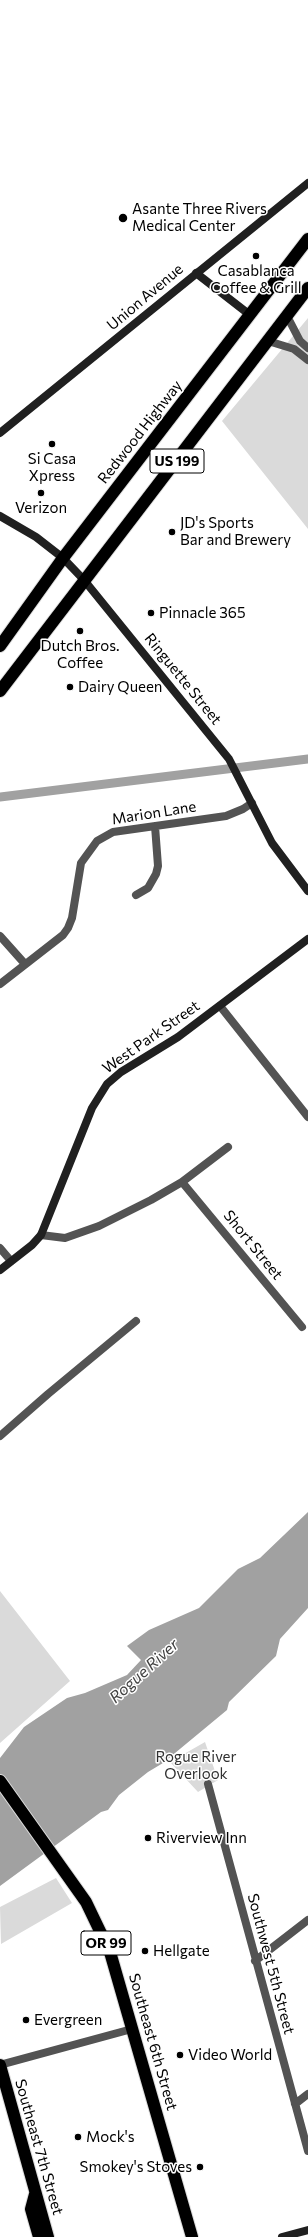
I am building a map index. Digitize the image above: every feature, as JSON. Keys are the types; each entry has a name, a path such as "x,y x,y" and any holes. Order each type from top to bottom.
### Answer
{"highway":[{"name":"Redwood Highway","path":"0,646 63,558 308,239"},
{"name":"US 199","path":"0,691 308,288"},
{"name":"Southeast 6th Street","path":"0,1782 62,1865 86,1902 110,1952 192,2237"},
{"name":"Southeast 7th Street","path":"0,2065 48,2237"},
{"path":"36,2193 31,2209 39,2237"}],"street":[{"name":"Union Avenue","path":"0,433 308,182"},
{"path":"196,273 250,315"},
{"path":"288,316 300,340 308,348"},
{"path":"268,341 294,349 308,360"},
{"name":"Ringuette Street","path":"0,516 36,537 63,558 84,580 221,748 237,771 252,803 281,857 308,891"},
{"name":"Marion Lane","path":"0,984 63,934 68,928 72,918 81,863 97,841 113,832 226,816 244,809 252,803"},
{"path":"136,895 148,888 156,874 158,866 155,826"},
{"path":"0,936 24,964"},
{"name":"West Park Street","path":"0,1270 41,1235 92,1108 103,1089 121,1072 178,1037 308,939"},
{"path":"220,1006 308,1117"},
{"path":"41,1235 65,1238 78,1235 125,1214 182,1182 228,1147"},
{"name":"Short Street","path":"182,1182 302,1327"},
{"path":"0,1248 11,1261"},
{"path":"0,1436 136,1321"},
{"name":"Southwest 5th Street","path":"208,1784 308,2152"},
{"path":"255,1961 308,1920"},
{"path":"0,2065 132,2029"},
{"path":"295,2104 308,2094"},
{"path":"282,2237 308,2230"}],"green space":[{"path":"308,318 308,529 222,421"},
{"path":"0,1591 70,1681 0,1743"},
{"name":"Rogue River Overlook","path":"205,1742 218,1780 198,1792 170,1762"},
{"path":"56,1878 72,1903 1,1944 0,1907"}],"water":[{"name":"Rogue River","path":"308,1512 308,1608 280,1639 276,1656 229,1702 227,1710 163,1763 148,1772 119,1795 108,1810 101,1812 0,1886 0,1758 24,1727 67,1698 85,1693 127,1675 141,1660 127,1646 149,1630 199,1608 238,1569 260,1558"}],"waterway":[{"path":"0,797 308,759"}],"place":[{"name":"Asante Three Rivers Medical Center","path":"123,218"},
{"name":"Casablanca Coffee & Grill","path":"256,256"},
{"name":"Si Casa Xpress","path":"52,444"},
{"name":"Verizon","path":"41,493"},
{"name":"JD's Sports Bar and Brewery","path":"172,532"},
{"name":"Pinnacle 365","path":"151,613"},
{"name":"Dutch Bros. Coffee","path":"80,631"},
{"name":"Dairy Queen","path":"70,687"},
{"name":"Riverview Inn","path":"148,1838"},
{"name":"Hellgate","path":"145,1951"},
{"name":"Evergreen","path":"26,2020"},
{"name":"Video World","path":"180,2055"},
{"name":"Mock's","path":"78,2137"},
{"name":"Smokey's Stoves","path":"200,2167"}]}
